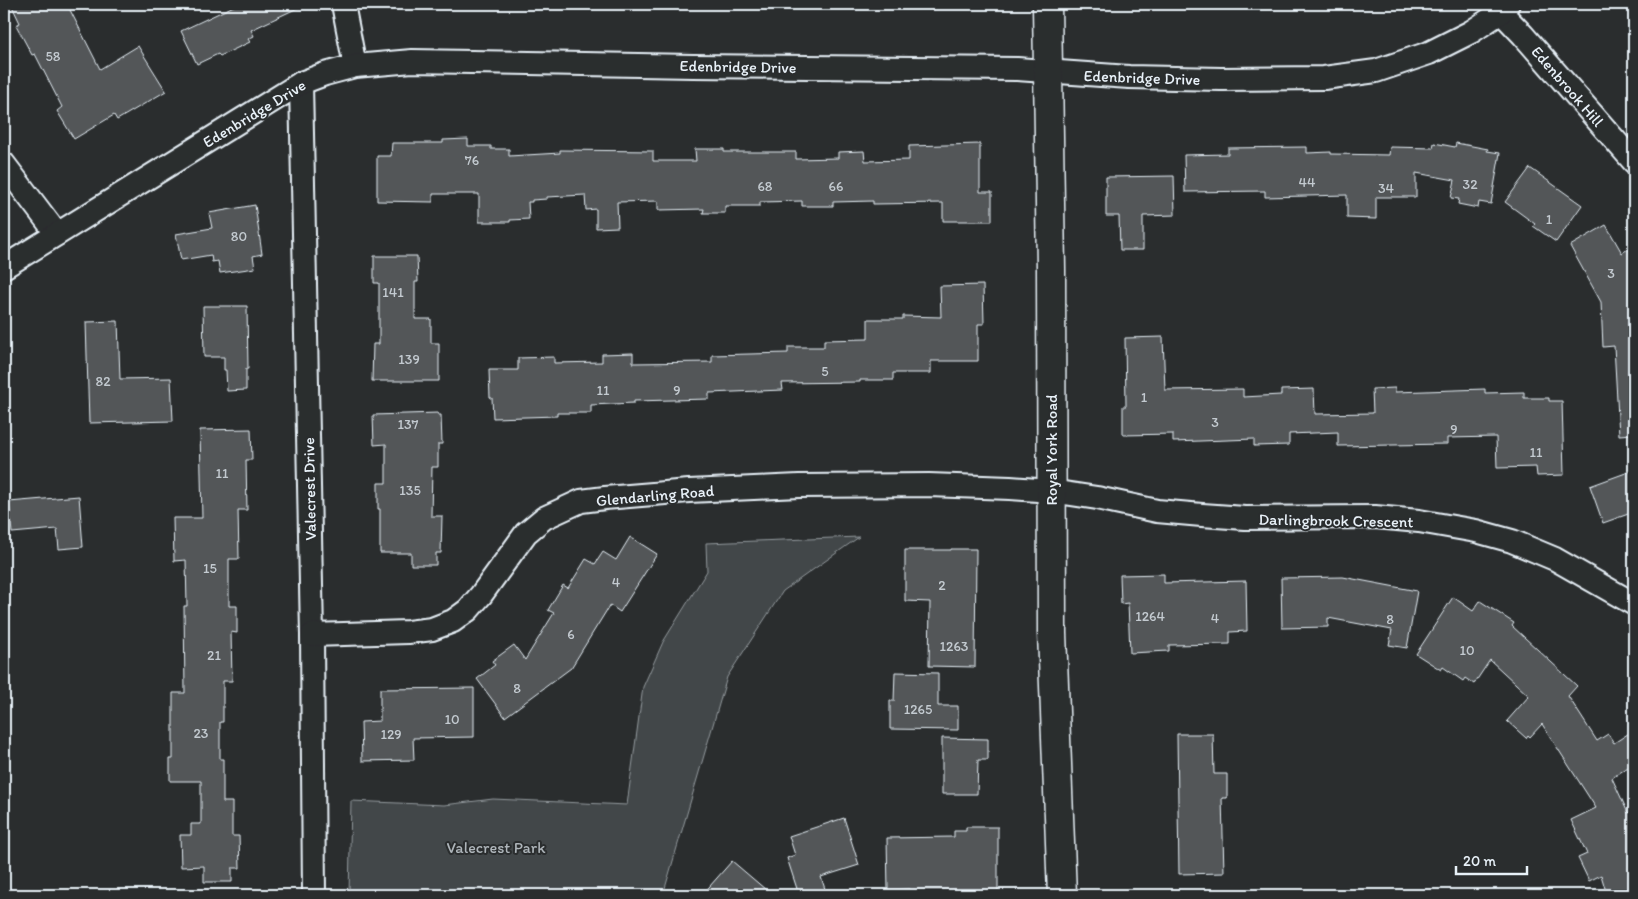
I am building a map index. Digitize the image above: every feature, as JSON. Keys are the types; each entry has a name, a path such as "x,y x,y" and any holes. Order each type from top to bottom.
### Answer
{"main road":[{"name":"Royal York Road","path":"1047,4 1053,643 1062,895"}],"street":[{"path":"343,4 355,66"},
{"name":"Edenbridge Drive","path":"4,267 301,84 325,74 355,66 412,61 1017,69 1128,78 1324,78 1376,71 1429,53 1471,32 1504,8"},
{"name":"Edenbrook Hill","path":"1504,8 1523,34 1634,162"},
{"name":"Valecrest Drive","path":"301,84 312,635 314,895"},
{"path":"4,164 57,234"},
{"name":"Glendarling Road","path":"312,635 408,632 432,629 453,621 468,610 481,595 526,533 544,518 581,501 689,491 799,486 929,485 1051,491"},
{"name":"Darlingbrook Crescent","path":"1051,491 1097,498 1157,511 1245,518 1375,518 1419,521 1476,531 1512,541 1555,559 1634,604"}],"green space":[{"name":"Valecrest Park","path":"859,537 783,591 727,677 663,895 349,895 351,801 444,805 493,799 627,805 643,687 663,642 707,571 706,543"}],"building":[{"path":"11,4 67,4 100,69 138,46 166,91 117,120 114,115 74,139 57,111 62,107 35,54 32,55 16,25 20,23"},
{"path":"238,4 306,4 251,30 254,36 248,39 250,42 197,64 181,31"},
{"path":"468,139 468,146 491,146 491,149 509,149 509,156 560,153 560,150 653,151 653,161 696,161 695,149 724,149 724,152 796,152 796,159 838,158 838,152 864,151 865,161 909,160 909,146 980,144 980,192 992,192 992,221 943,221 943,203 873,204 873,201 833,202 833,206 802,206 802,201 760,202 760,206 725,206 725,213 703,213 704,209 658,210 658,201 617,202 618,227 596,228 596,209 586,210 585,195 547,197 547,199 532,200 532,202 528,202 529,219 510,220 510,222 479,222 479,194 433,194 433,202 377,201 377,156 391,156 392,143 443,143 443,140"},
{"path":"1434,143 1455,147 1456,143 1500,153 1491,204 1479,202 1478,208 1458,204 1459,199 1451,198 1455,180 1416,173 1416,197 1376,197 1376,219 1347,218 1347,195 1265,197 1265,191 1185,192 1184,155 1228,154 1228,148 1307,147 1307,153 1331,152 1331,154 1389,155 1390,147 1433,148"},
{"path":"1530,168 1582,205 1556,242 1533,226 1535,224 1505,202"},
{"path":"1174,176 1175,215 1143,216 1143,250 1120,250 1119,216 1106,216 1106,177"},
{"path":"255,205 262,254 253,256 255,268 220,273 218,261 212,262 211,255 181,260 176,234 212,228 209,213"},
{"path":"1606,225 1622,253 1628,249 1634,260 1634,434 1619,435 1614,346 1603,347 1601,302 1570,246"},
{"path":"374,256 417,256 418,282 415,282 415,319 431,319 431,343 439,343 439,381 372,381 373,344 379,344 379,283 374,283"},
{"path":"983,285 984,324 978,324 978,361 931,361 931,373 893,373 893,380 782,383 783,390 709,393 709,399 634,401 634,403 591,405 591,413 557,413 557,416 493,418 489,370 518,370 518,358 554,357 554,363 602,362 602,354 633,353 633,363 712,362 712,355 788,353 788,347 824,347 824,340 868,339 868,319 903,319 903,316 941,317 940,286"},
{"path":"203,306 247,306 248,369 246,369 246,390 227,391 224,357 204,357"},
{"path":"118,321 120,379 171,378 173,421 89,423 86,322"},
{"path":"1163,337 1165,390 1243,389 1243,397 1281,395 1281,390 1314,389 1315,414 1373,413 1372,389 1395,388 1395,392 1485,389 1485,393 1524,392 1524,398 1549,398 1549,401 1562,401 1564,475 1537,476 1536,467 1497,468 1496,437 1447,438 1447,444 1338,446 1338,432 1289,434 1289,445 1254,446 1254,439 1173,442 1173,434 1123,435 1123,406 1126,406 1125,338"},
{"path":"438,413 438,415 441,415 442,444 438,444 438,467 432,467 431,516 442,516 441,553 436,553 436,565 411,565 411,553 380,553 378,483 386,483 386,444 374,445 373,415"},
{"path":"251,429 252,460 246,460 247,510 238,510 239,559 229,559 229,606 237,606 237,633 231,632 232,681 223,681 223,722 220,722 220,759 223,759 223,802 232,802 232,836 239,836 240,868 232,868 232,882 204,882 204,866 181,867 180,835 191,835 191,824 201,824 201,781 170,781 170,759 173,759 173,693 185,693 184,606 187,606 186,560 174,561 173,518 202,518 200,430"},
{"path":"1634,470 1634,512 1603,523 1590,486"},
{"path":"79,496 83,547 59,549 57,529 12,533 9,502"},
{"path":"630,537 657,554 620,612 610,605 571,668 505,717 477,679 495,665 492,661 514,645 525,660 554,613 548,610 563,585 568,588 586,559 595,564 603,552 616,560"},
{"path":"976,549 975,667 929,666 930,602 905,601 905,550"},
{"path":"1164,574 1164,583 1246,581 1247,631 1230,632 1230,644 1169,645 1169,651 1130,653 1128,603 1121,604 1120,575"},
{"path":"1343,577 1417,591 1407,648 1389,645 1392,630 1328,618 1328,627 1282,628 1281,578"},
{"path":"1453,597 1473,611 1480,601 1514,623 1512,626 1577,686 1568,696 1597,741 1608,734 1614,743 1634,730 1634,763 1612,778 1628,813 1634,810 1634,895 1607,895 1601,875 1589,881 1578,858 1587,854 1571,820 1596,808 1542,724 1530,737 1528,735 1526,738 1507,721 1529,696 1490,660 1474,684 1465,678 1463,681 1443,667 1441,670 1416,654"},
{"path":"895,672 938,673 938,706 958,706 958,730 890,729 890,701 894,701"},
{"path":"474,688 474,737 413,738 414,760 362,761 361,722 380,721 380,689"},
{"path":"1177,734 1213,734 1214,774 1227,774 1227,798 1222,798 1224,873 1179,874"},
{"path":"942,738 988,739 988,760 978,760 977,794 942,794"},
{"path":"844,818 859,865 821,877 827,895 799,895 787,858 795,855 789,836"},
{"path":"966,827 998,827 998,891 973,891 973,895 910,895 909,889 888,890 887,838 954,837 954,831 966,831"},
{"path":"732,861 772,895 702,895"}]}
